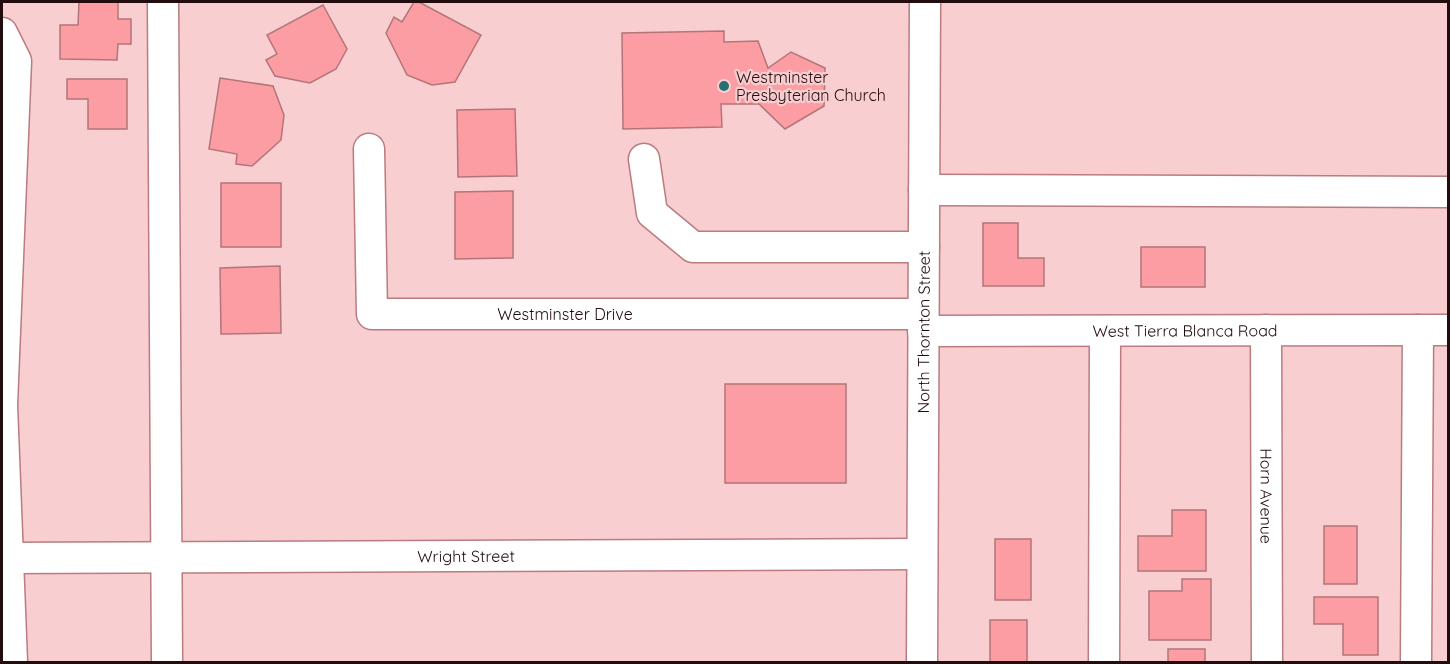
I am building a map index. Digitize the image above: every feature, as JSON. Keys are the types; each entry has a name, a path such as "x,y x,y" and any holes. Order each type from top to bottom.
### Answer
{"street":[{"path":"163,2 167,663"},
{"name":"North Thornton Street","path":"922,663 925,2"},
{"path":"2,33 16,61 2,405 5,558 12,663"},
{"name":"Westminster Drive","path":"369,149 372,314 923,323"},
{"path":"644,159 652,213 693,247 924,247"},
{"path":"924,190 1449,192"},
{"name":"West Tierra Blanca Road","path":"923,323 1105,330 1449,330"},
{"path":"1104,663 1105,330"},
{"name":"Horn Avenue","path":"1266,330 1267,663"},
{"path":"1416,663 1418,330"},
{"name":"Wright Street","path":"5,558 922,554"}],"building":[{"path":"79,2 118,2 118,19 131,19 131,44 118,44 117,60 60,59 60,25 78,25"},
{"path":"414,2 419,2 481,35 455,82 432,85 407,75 386,33 394,17 402,22"},
{"path":"323,5 347,49 336,69 310,83 275,76 266,60 277,54 267,35"},
{"name":"Westminster Presbyterian Church","path":"724,31 724,42 758,41 768,68 791,52 825,68 824,106 785,129 759,104 721,104 722,127 623,129 622,33"},
{"path":"220,78 273,86 284,115 281,140 252,166 236,164 237,154 209,149"},
{"path":"67,79 127,79 127,129 88,129 88,99 67,99"},
{"path":"515,109 517,176 458,177 457,110"},
{"path":"221,183 281,183 281,247 221,247"},
{"path":"513,191 513,258 455,259 455,192"},
{"path":"983,223 1018,223 1018,258 1044,258 1044,286 983,286"},
{"path":"1141,247 1205,247 1205,287 1141,287"},
{"path":"280,266 281,333 221,334 220,268"},
{"path":"725,384 846,384 846,483 725,483"},
{"path":"1172,510 1206,510 1206,571 1138,571 1138,536 1172,536"},
{"path":"1324,526 1357,526 1357,584 1324,584"},
{"path":"995,539 1031,539 1031,600 995,600"},
{"path":"1182,579 1211,579 1211,640 1149,640 1149,591 1182,591"},
{"path":"1314,597 1378,597 1378,655 1343,655 1343,624 1314,624"},
{"path":"990,620 1027,620 1027,662 990,662"},
{"path":"1168,649 1205,649 1205,662 1168,662"}],"place":[{"name":"Westminster Presbyterian Church","path":"724,86"}]}
